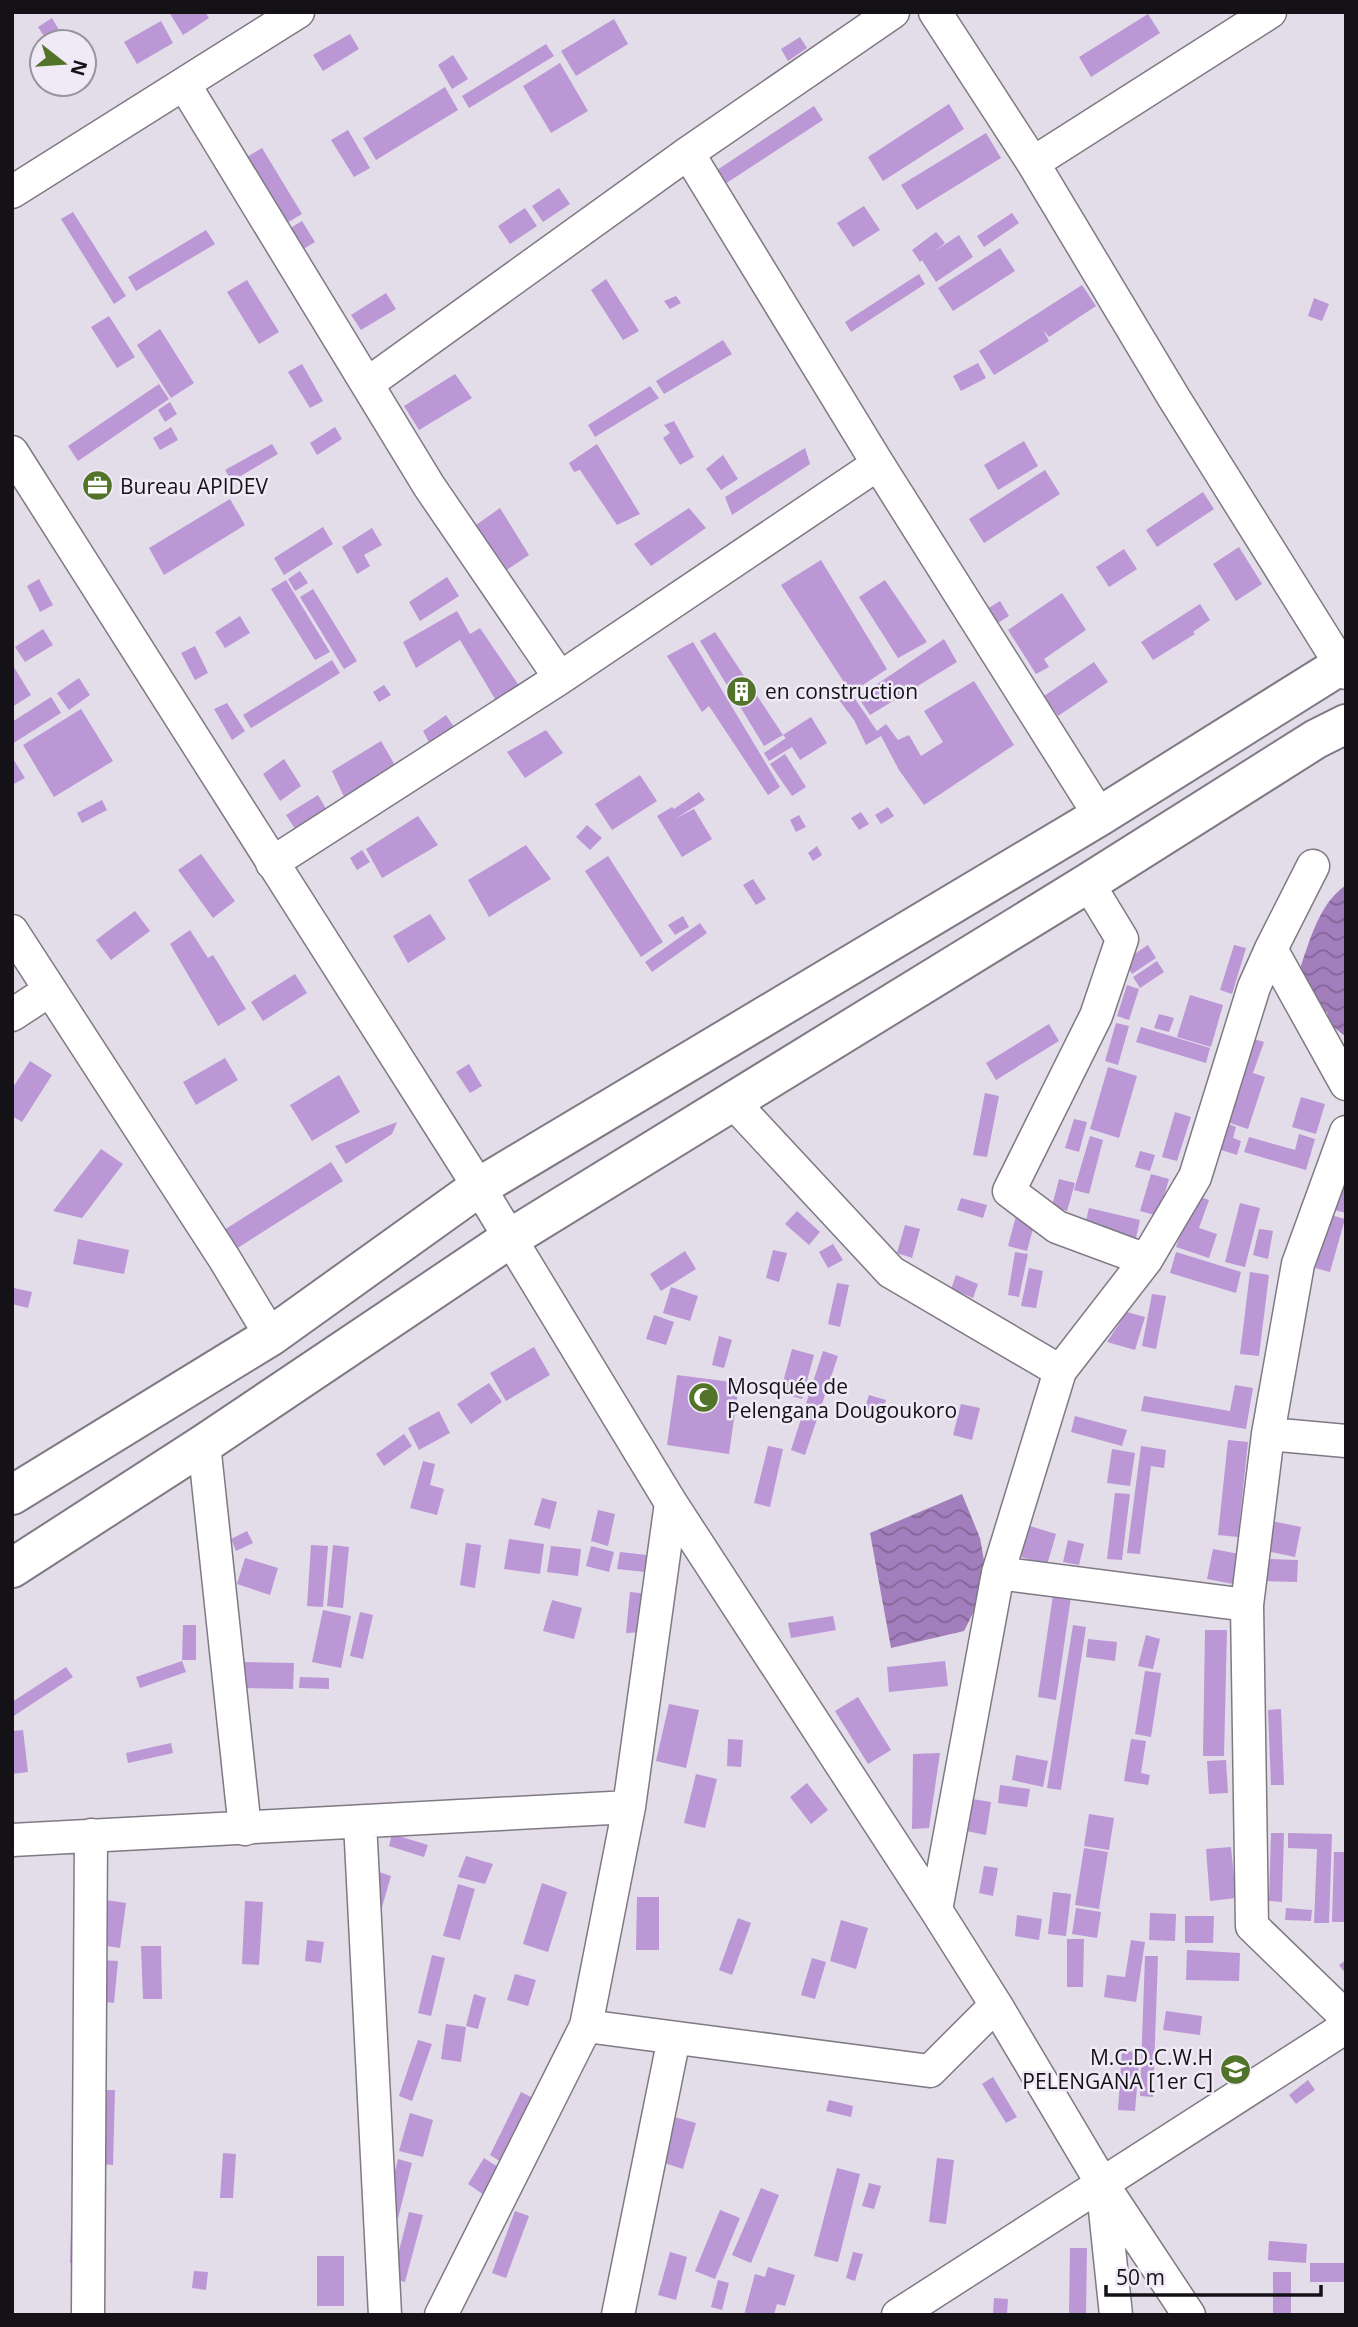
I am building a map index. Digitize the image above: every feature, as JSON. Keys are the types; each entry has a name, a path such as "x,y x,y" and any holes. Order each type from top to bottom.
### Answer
{"highway":[{"path":"12,1495 271,1336 479,1187 1344,667"},
{"path":"12,1568 204,1444 509,1239 1317,739 1346,724"}],"street":[{"path":"12,192 298,12"},
{"path":"367,384 688,153 893,12"},
{"path":"934,12 1033,163 1174,398 1344,667"},
{"path":"1033,163 1270,12"},
{"path":"184,84 429,486 560,678"},
{"path":"688,153 878,464 1100,816"},
{"path":"12,452 23,494 272,863 479,1187 671,1503 936,1910 1103,2185 1189,2315"},
{"path":"272,863 560,678 878,464"},
{"path":"936,1910 998,1573 1060,1371 1146,1260 1195,1177 1254,987 1313,866"},
{"path":"1088,883 1122,939 1096,1016 1009,1191 1057,1227 1146,1260"},
{"path":"12,931 224,1258 271,1336"},
{"path":"1271,949 1346,1084"},
{"path":"12,1014 50,990"},
{"path":"732,1101 891,1272 1060,1371"},
{"path":"1346,1132 1298,1264 1268,1434 1247,1605 1252,1926 1346,2017"},
{"path":"1268,1434 1346,1441"},
{"path":"204,1444 245,1829"},
{"path":"441,2315 586,2026 629,1807 671,1503"},
{"path":"998,1573 1247,1605"},
{"path":"12,1840 629,1807"},
{"path":"360,1822 385,2315"},
{"path":"88,2315 91,1835"},
{"path":"586,2026 930,2071 996,2005"},
{"path":"898,2315 1346,2027"},
{"path":"618,2315 674,2038"},
{"path":"1103,2185 1116,2315"}],"water":[{"path":"1346,885 1346,1037 1330,1024 1327,1012 1311,1005 1297,977 1321,914 1336,893"},
{"path":"962,1494 980,1538 988,1583 964,1631 891,1648 870,1533"}],"building":[{"path":"169,12 205,12 209,18 183,35"},
{"path":"1148,14 1160,33 1091,77 1079,57"},
{"path":"52,18 58,28 39,28"},
{"path":"614,19 628,44 576,76 561,51"},
{"path":"161,21 173,43 137,64 124,42"},
{"path":"350,34 359,49 323,71 313,55"},
{"path":"800,37 807,48 788,61 781,49"},
{"path":"546,44 554,56 469,108 462,96"},
{"path":"453,55 468,79 452,89 438,65"},
{"path":"560,63 588,111 551,133 523,86"},
{"path":"445,87 458,110 376,160 363,138"},
{"path":"949,104 964,129 883,181 868,157"},
{"path":"814,106 823,120 725,184 717,170"},
{"path":"348,130 370,168 354,177 331,140"},
{"path":"986,133 1001,158 917,210 901,185"},
{"path":"262,148 302,214 287,223 247,157"},
{"path":"559,188 570,204 543,222 532,206"},
{"path":"864,206 880,230 853,247 837,223"},
{"path":"525,208 537,226 510,244 498,226"},
{"path":"73,212 126,296 114,304 61,219"},
{"path":"1012,213 1019,223 984,247 977,236"},
{"path":"302,221 315,242 302,250 289,229"},
{"path":"206,230 215,244 136,291 128,277"},
{"path":"936,232 945,243 935,251 959,235 973,257 936,282 912,250"},
{"path":"1000,248 1015,271 953,311 938,288"},
{"path":"919,274 925,284 851,332 845,322"},
{"path":"606,279 639,331 623,340 591,290"},
{"path":"247,280 279,332 259,344 227,292"},
{"path":"1082,285 1096,306 1049,337 1043,330 1049,341 994,375 979,351"},
{"path":"386,293 396,309 361,330 351,315"},
{"path":"676,296 681,303 670,309 664,301"},
{"path":"1314,298 1329,304 1322,321 1308,316"},
{"path":"109,316 135,357 117,368 91,327"},
{"path":"160,329 194,383 171,398 137,345"},
{"path":"723,340 732,354 664,394 656,381"},
{"path":"978,363 986,378 961,391 953,376"},
{"path":"302,364 323,401 310,408 288,372"},
{"path":"455,374 472,398 419,430 404,406"},
{"path":"159,384 169,399 78,461 68,446"},
{"path":"650,386 659,398 595,437 588,425"},
{"path":"170,402 177,414 165,422 158,410"},
{"path":"674,421 694,457 680,465 663,438 670,433 664,425"},
{"path":"171,427 178,440 160,450 153,438"},
{"path":"335,427 342,439 317,455 310,443"},
{"path":"1024,441 1038,466 998,490 984,465"},
{"path":"272,444 278,454 232,481 225,470"},
{"path":"597,444 640,514 617,525 580,470 574,472 569,463"},
{"path":"805,448 810,464 732,515 725,497"},
{"path":"723,455 738,479 721,490 706,469"},
{"path":"1045,470 1060,494 984,543 969,519"},
{"path":"1203,492 1214,509 1157,547 1146,530"},
{"path":"230,499 245,525 164,575 149,548"},
{"path":"500,508 529,555 505,571 476,525"},
{"path":"689,508 706,528 651,566 634,544"},
{"path":"323,527 333,544 284,575 274,558"},
{"path":"372,528 382,545 364,555 370,566 357,574 342,547"},
{"path":"1239,547 1262,584 1236,601 1213,564"},
{"path":"1124,549 1137,569 1109,587 1096,567"},
{"path":"821,560 887,669 851,693 781,585"},
{"path":"300,571 308,583 295,591 288,579"},
{"path":"447,577 459,596 420,621 409,602"},
{"path":"39,579 53,605 40,612 27,586"},
{"path":"286,580 330,652 315,660 271,589"},
{"name":"en construction","path":"885,580 927,642 898,658 859,597"},
{"path":"313,589 357,661 344,669 300,597"},
{"path":"1062,593 1086,630 1044,659 1049,667 1036,674 1008,630"},
{"path":"1000,601 1009,616 996,624 987,609"},
{"path":"1200,604 1210,620 1193,632 1195,634 1153,660 1141,642"},
{"path":"457,611 470,634 480,628 522,690 498,704 460,640 416,668 403,642"},
{"path":"240,616 250,633 225,648 215,632"},
{"path":"43,629 53,645 25,662 15,647"},
{"name":"en construction","path":"715,632 783,735 764,746 700,641"},
{"path":"944,639 957,662 870,715 858,697"},
{"path":"693,642 780,787 768,795 709,706 702,712 667,656"},
{"path":"195,646 208,673 195,680 181,653"},
{"path":"332,660 340,673 251,728 243,715"},
{"path":"1094,662 1108,682 1058,716 1044,696"},
{"path":"12,664 31,695 12,707"},
{"path":"79,678 90,695 69,710 57,693"},
{"path":"974,681 1014,745 924,805 899,770 881,736 866,745 854,720 839,700 851,693 877,731 886,724 898,740 909,735 921,756 943,742 924,711"},
{"path":"384,685 391,695 379,702 373,692"},
{"path":"51,697 61,713 12,744 12,722"},
{"path":"227,703 245,731 232,740 214,709"},
{"path":"81,709 113,761 54,797 23,745"},
{"path":"446,715 456,730 431,746 423,731"},
{"path":"811,717 827,743 800,760 792,747 769,761 764,753 786,738 783,735"},
{"path":"546,730 563,753 525,778 507,752"},
{"path":"381,741 396,767 345,799 332,771"},
{"path":"785,754 806,787 792,796 770,764"},
{"path":"12,757 25,778 12,785"},
{"path":"284,759 301,786 280,801 263,774"},
{"path":"640,775 657,801 612,830 595,804"},
{"path":"699,792 705,800 675,819 694,809 712,839 682,857 657,816 672,807 674,809"},
{"path":"318,795 329,814 299,835 286,815"},
{"path":"102,800 107,810 82,823 77,813"},
{"path":"888,807 894,816 881,824 875,815"},
{"path":"861,812 869,824 859,830 851,818"},
{"path":"799,815 806,827 796,832 790,820"},
{"path":"418,816 438,845 382,878 366,849"},
{"path":"587,825 602,838 590,850 576,837"},
{"path":"526,845 551,879 489,917 468,880"},
{"path":"817,846 822,855 813,861 808,853"},
{"path":"362,850 370,862 357,870 350,858"},
{"path":"201,854 235,901 213,918 178,870"},
{"path":"608,856 663,942 641,957 585,871"},
{"path":"753,879 766,899 756,905 743,885"},
{"path":"135,911 150,931 111,960 96,940"},
{"path":"430,914 446,939 408,963 393,936"},
{"path":"683,916 689,927 675,935 668,925"},
{"path":"700,923 707,933 652,972 645,962"},
{"path":"190,930 208,958 213,955 246,1009 218,1026 170,944"},
{"path":"1148,945 1156,958 1132,974 1124,961"},
{"path":"1234,945 1246,948 1232,994 1220,990"},
{"path":"1157,961 1164,972 1140,988 1133,977"},
{"path":"295,974 307,993 263,1021 251,1002"},
{"path":"1127,985 1139,989 1129,1020 1117,1016"},
{"path":"1190,995 1223,1005 1211,1047 1177,1037"},
{"path":"1159,1014 1174,1018 1169,1032 1154,1028"},
{"path":"1116,1023 1129,1026 1118,1065 1105,1061"},
{"path":"1049,1024 1059,1041 996,1080 986,1063"},
{"path":"1141,1027 1210,1048 1206,1063 1136,1042"},
{"path":"1250,1038 1264,1042 1253,1073 1265,1077 1248,1129 1224,1121"},
{"path":"225,1058 238,1080 196,1105 183,1082"},
{"path":"30,1061 52,1075 22,1122 12,1116 12,1089"},
{"path":"469,1064 482,1086 470,1093 456,1072"},
{"path":"1108,1067 1137,1076 1119,1138 1090,1129"},
{"path":"339,1075 360,1112 312,1141 290,1105"},
{"path":"985,1093 999,1096 987,1157 973,1155"},
{"path":"1301,1097 1325,1104 1316,1134 1292,1127"},
{"path":"1175,1112 1191,1117 1177,1161 1162,1157"},
{"path":"1074,1119 1087,1122 1079,1152 1065,1148"},
{"path":"397,1122 392,1134 346,1164 335,1146"},
{"path":"1223,1122 1236,1127 1233,1138 1241,1141 1237,1155 1215,1148"},
{"path":"1299,1134 1315,1139 1306,1170 1244,1152 1249,1137 1295,1150"},
{"path":"1090,1136 1103,1140 1089,1194 1074,1190"},
{"path":"101,1149 123,1164 82,1218 53,1211"},
{"path":"1140,1151 1155,1155 1150,1171 1135,1167"},
{"path":"331,1162 343,1181 236,1249 224,1230"},
{"path":"1151,1174 1169,1179 1158,1216 1140,1211"},
{"path":"1059,1179 1075,1183 1067,1211 1052,1206"},
{"path":"1343,1181 1346,1182 1346,1213 1334,1210"},
{"path":"1195,1195 1209,1200 1199,1228 1217,1234 1209,1258 1176,1247"},
{"path":"961,1198 987,1205 983,1218 957,1210"},
{"path":"1240,1203 1260,1208 1245,1267 1225,1262"},
{"path":"1089,1208 1140,1220 1136,1238 1085,1225"},
{"path":"797,1211 820,1232 809,1245 785,1224"},
{"path":"1331,1215 1345,1219 1330,1272 1315,1268"},
{"path":"1016,1216 1035,1221 1027,1251 1008,1246"},
{"path":"905,1225 920,1229 912,1258 897,1253"},
{"path":"1259,1229 1273,1231 1268,1259 1253,1255"},
{"path":"78,1239 129,1250 124,1274 73,1264"},
{"path":"833,1244 843,1260 828,1268 819,1252"},
{"path":"773,1250 787,1253 779,1282 766,1278"},
{"path":"685,1251 696,1269 661,1291 650,1274"},
{"path":"1015,1252 1028,1254 1019,1297 1008,1295"},
{"path":"1176,1252 1241,1272 1236,1293 1170,1273"},
{"path":"1029,1268 1043,1271 1036,1308 1021,1306"},
{"path":"1250,1272 1269,1275 1259,1356 1240,1354"},
{"path":"956,1275 978,1284 973,1298 951,1289"},
{"path":"837,1283 849,1285 840,1327 828,1324"},
{"path":"671,1287 698,1296 690,1321 663,1313"},
{"path":"14,1288 32,1292 28,1308 12,1304"},
{"path":"1152,1294 1166,1296 1156,1349 1142,1346"},
{"path":"1127,1312 1145,1317 1135,1350 1107,1342"},
{"path":"654,1315 674,1322 666,1345 646,1339"},
{"path":"719,1336 732,1340 724,1368 712,1365"},
{"path":"534,1347 550,1375 506,1401 490,1373"},
{"path":"792,1349 814,1355 802,1399 780,1393"},
{"path":"823,1351 838,1356 805,1455 791,1450"},
{"path":"677,1375 739,1383 729,1454 667,1445"},
{"path":"489,1383 502,1402 471,1424 457,1404"},
{"path":"1235,1385 1253,1388 1246,1429 1141,1411 1144,1396 1230,1411"},
{"path":"869,1395 886,1400 882,1414 865,1408"},
{"path":"961,1404 980,1408 972,1440 953,1435"},
{"path":"439,1411 450,1433 419,1450 408,1428"},
{"path":"1075,1416 1127,1430 1122,1446 1071,1432"},
{"path":"404,1434 412,1446 384,1466 376,1454"},
{"path":"1228,1440 1248,1442 1238,1537 1218,1535"},
{"path":"768,1446 783,1449 770,1507 754,1503"},
{"path":"1141,1446 1166,1450 1164,1468 1151,1466 1140,1554 1127,1553"},
{"path":"1112,1449 1135,1453 1130,1486 1107,1483"},
{"path":"423,1461 435,1464 430,1485 444,1489 437,1515 410,1508"},
{"path":"1115,1493 1130,1494 1122,1560 1107,1559"},
{"path":"542,1498 557,1502 550,1529 534,1525"},
{"path":"598,1510 615,1514 608,1546 591,1541"},
{"path":"1272,1521 1301,1527 1295,1557 1266,1551"},
{"path":"1030,1526 1056,1534 1047,1565 1021,1557"},
{"path":"247,1531 253,1543 236,1551 231,1539"},
{"path":"509,1539 544,1544 540,1574 504,1569"},
{"path":"1068,1540 1084,1544 1079,1565 1063,1562"},
{"path":"466,1543 481,1545 475,1588 460,1585"},
{"path":"311,1545 328,1546 323,1607 307,1606"},
{"path":"333,1545 349,1547 343,1608 327,1606"},
{"path":"551,1546 581,1549 578,1576 547,1572"},
{"path":"591,1546 614,1552 609,1572 586,1566"},
{"path":"1213,1549 1239,1554 1233,1584 1207,1579"},
{"path":"620,1552 647,1555 645,1572 617,1569"},
{"path":"245,1558 278,1568 270,1595 237,1584"},
{"path":"1267,1559 1298,1560 1297,1582 1266,1581"},
{"path":"630,1592 649,1594 642,1632 626,1633"},
{"path":"1053,1595 1071,1597 1056,1700 1038,1697"},
{"path":"552,1600 582,1608 574,1639 543,1631"},
{"path":"323,1610 351,1616 341,1668 312,1662"},
{"path":"360,1612 373,1615 363,1659 350,1656"},
{"path":"833,1616 836,1630 791,1638 788,1623"},
{"path":"183,1625 196,1625 196,1660 182,1660"},
{"path":"1073,1625 1086,1627 1061,1790 1047,1788"},
{"path":"1205,1630 1227,1630 1224,1756 1203,1756"},
{"path":"1146,1635 1160,1639 1153,1669 1138,1666"},
{"path":"1088,1639 1117,1642 1115,1661 1086,1657"},
{"path":"182,1661 186,1672 140,1688 136,1677"},
{"path":"945,1661 948,1686 889,1692 887,1667"},
{"path":"243,1662 294,1663 293,1689 243,1688"},
{"path":"66,1667 73,1677 12,1717 12,1702"},
{"path":"1145,1671 1161,1673 1151,1737 1135,1734"},
{"path":"300,1677 329,1678 329,1689 299,1688"},
{"path":"858,1697 891,1750 868,1764 835,1711"},
{"path":"669,1704 699,1710 686,1768 656,1761"},
{"path":"1281,1709 1284,1785 1271,1785 1268,1710"},
{"path":"23,1730 28,1772 12,1774 12,1731"},
{"path":"728,1739 743,1740 741,1767 727,1766"},
{"path":"1131,1739 1146,1741 1141,1773 1150,1775 1148,1785 1124,1781"},
{"path":"171,1743 173,1753 128,1763 126,1753"},
{"path":"940,1753 929,1828 912,1829 913,1754"},
{"path":"1016,1755 1048,1761 1043,1787 1012,1780"},
{"path":"1226,1760 1228,1793 1209,1794 1207,1761"},
{"path":"696,1774 717,1779 705,1828 684,1823"},
{"path":"807,1783 828,1810 811,1824 790,1797"},
{"path":"1000,1785 1030,1789 1027,1807 998,1803"},
{"path":"966,1798 991,1802 986,1835 961,1830"},
{"path":"1089,1814 1114,1818 1109,1850 1084,1846"},
{"path":"1271,1833 1284,1833 1282,1902 1269,1901"},
{"path":"1288,1833 1332,1834 1329,1923 1314,1923 1317,1849 1288,1848"},
{"path":"392,1834 428,1845 424,1857 389,1846"},
{"path":"1231,1847 1236,1898 1210,1901 1206,1849"},
{"path":"1084,1848 1108,1852 1099,1909 1075,1905"},
{"path":"1334,1852 1346,1852 1346,1922 1332,1922"},
{"path":"466,1856 493,1864 485,1884 458,1877"},
{"path":"984,1866 998,1868 993,1896 979,1893"},
{"path":"379,1872 391,1876 378,1921 365,1917"},
{"path":"542,1883 567,1892 548,1952 523,1944"},
{"path":"458,1884 475,1889 460,1940 443,1936"},
{"path":"1053,1892 1071,1894 1066,1936 1048,1934"},
{"path":"637,1897 659,1897 659,1950 636,1950"},
{"path":"106,1900 126,1903 120,1948 100,1945"},
{"path":"245,1901 263,1902 259,1965 242,1964"},
{"path":"1076,1908 1101,1912 1097,1938 1072,1934"},
{"path":"1286,1908 1312,1910 1311,1921 1285,1920"},
{"path":"1150,1913 1176,1914 1175,1941 1149,1940"},
{"path":"1017,1915 1042,1919 1039,1940 1015,1936"},
{"path":"1185,1916 1214,1916 1213,1943 1185,1943"},
{"path":"738,1918 751,1923 732,1975 719,1970"},
{"path":"841,1920 868,1928 856,1969 830,1961"},
{"path":"1067,1939 1084,1939 1083,1987 1067,1987"},
{"path":"307,1940 324,1942 321,1963 305,1961"},
{"path":"1131,1940 1145,1942 1136,2002 1104,1997 1107,1975 1125,1977"},
{"path":"141,1946 161,1946 162,1999 143,1999"},
{"path":"1187,1950 1240,1953 1239,1981 1186,1980"},
{"path":"432,1955 445,1958 431,2016 418,2013"},
{"path":"1145,1956 1158,1956 1153,2097 1140,2096"},
{"path":"812,1958 826,1962 815,1999 801,1995"},
{"path":"102,1960 118,1961 114,2003 97,2001"},
{"path":"1346,1960 1346,1974 1339,1965"},
{"path":"515,1974 536,1980 528,2006 507,2000"},
{"path":"474,1994 486,1998 478,2029 466,2026"},
{"path":"1166,2011 1202,2016 1200,2035 1163,2030"},
{"path":"446,2024 466,2027 461,2062 441,2059"},
{"path":"418,2040 432,2044 412,2101 399,2096"},
{"path":"1122,2051 1140,2052 1135,2111 1118,2110"},
{"path":"993,2077 1017,2117 1006,2123 982,2084"},
{"path":"1308,2080 1315,2090 1296,2104 1289,2095"},
{"path":"101,2090 115,2090 113,2165 99,2164"},
{"path":"521,2092 535,2099 503,2163 490,2155"},
{"path":"829,2100 853,2106 851,2117 826,2111"},
{"path":"410,2113 433,2120 423,2157 399,2151"},
{"path":"671,2116 696,2123 683,2169 658,2161"},
{"path":"223,2153 236,2154 233,2198 220,2198"},
{"path":"484,2158 501,2169 484,2195 468,2184"},
{"path":"937,2158 954,2160 946,2224 929,2222"},
{"path":"398,2159 412,2163 398,2218 384,2215"},
{"path":"837,2168 860,2174 838,2262 814,2256"},
{"path":"869,2183 881,2186 874,2209 862,2206"},
{"path":"761,2188 779,2195 751,2263 732,2255"},
{"path":"720,2210 740,2218 715,2279 695,2271"},
{"path":"515,2211 529,2216 506,2278 492,2273"},
{"path":"409,2212 423,2215 405,2282 392,2278"},
{"path":"71,2227 85,2227 84,2263 70,2263"},
{"path":"1269,2241 1307,2244 1306,2263 1268,2260"},
{"path":"1070,2248 1087,2248 1086,2315 1069,2315"},
{"path":"670,2252 687,2257 676,2300 658,2295"},
{"path":"853,2252 863,2254 855,2281 846,2278"},
{"path":"317,2256 344,2256 344,2306 317,2306"},
{"path":"1310,2263 1346,2263 1346,2282 1310,2282"},
{"path":"768,2267 795,2275 785,2306 777,2304 774,2315 744,2315 755,2274 765,2277"},
{"path":"194,2271 208,2272 206,2290 192,2288"},
{"path":"1273,2272 1291,2272 1291,2315 1273,2315"},
{"path":"718,2280 729,2283 722,2310 711,2307"},
{"path":"994,2298 1008,2299 1007,2315 993,2315"}],"place":[{"name":"Bureau APIDEV","path":"97,486"},
{"name":"en construction","path":"742,691"},
{"name":"Mosquée de Pelengana Dougoukoro","path":"704,1398"},
{"name":"M.C.D.C.W.H PELENGANA [1er C]","path":"1236,2069"}]}
